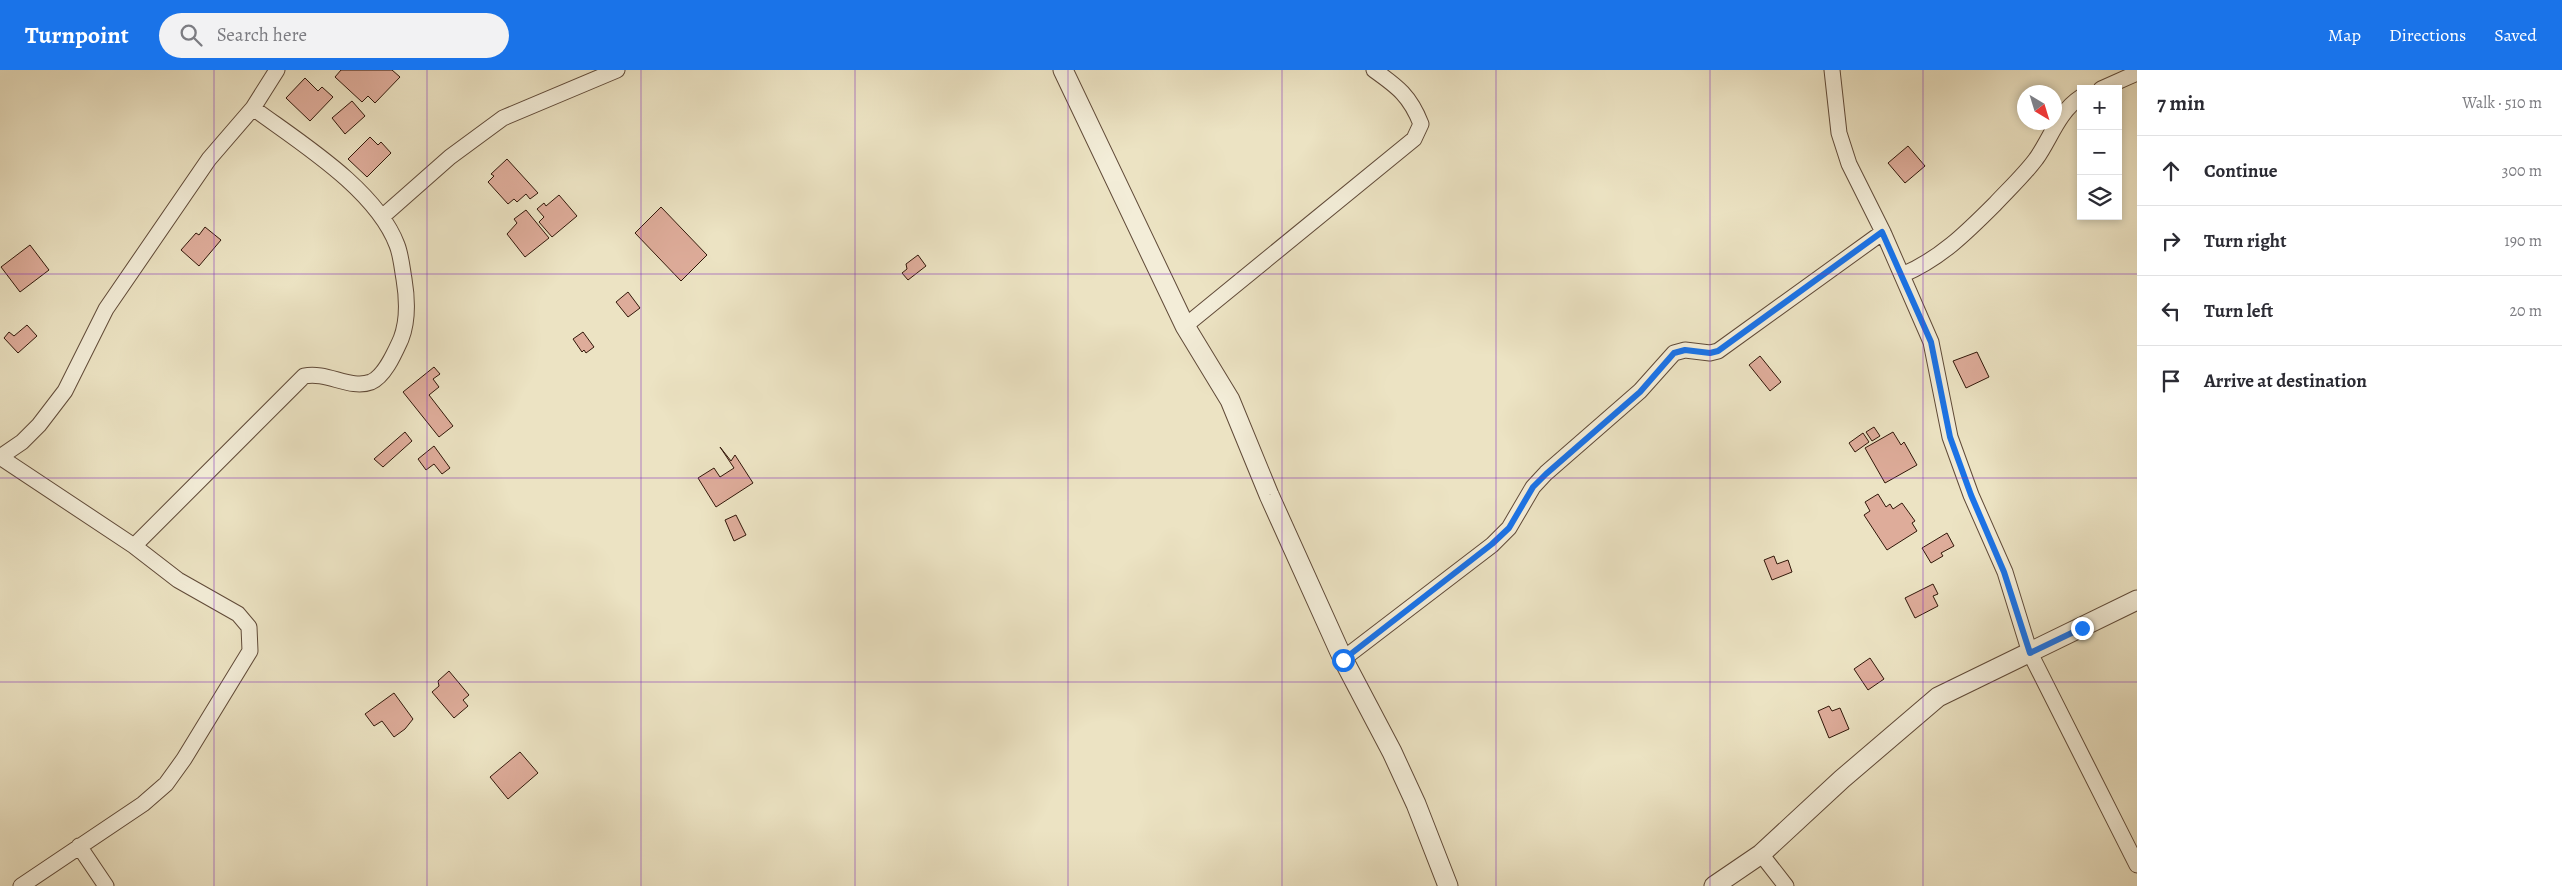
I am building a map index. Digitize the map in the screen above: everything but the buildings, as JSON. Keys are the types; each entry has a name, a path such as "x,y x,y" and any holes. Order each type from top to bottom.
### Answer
{"street":[{"path":"21,886 143,804 166,784 250,651 249,627 238,614 178,580 134,546 0,457 22,442 40,425 65,391 106,309 209,159 253,108 277,70"},
{"path":"382,217 450,157 503,118 617,70"},
{"path":"1063,70 1185,326 1230,400 1269,495 1343,660 1404,778 1448,886"},
{"path":"1185,326 1414,140 1421,124 1414,104 1396,86 1374,70"},
{"path":"1832,70 1839,133 1849,164 1902,275 1931,342 1950,437 1971,495 2004,572 2030,653 2137,865"},
{"path":"2110,85 2137,73"},
{"path":"1902,275 1922,266 1961,239 2022,177 2038,157 2062,115 2077,102"},
{"path":"134,546 304,376 319,375 360,385 373,381 394,354 405,329 406,290 397,246 382,217 338,171 253,108"},
{"path":"1343,660 1492,544 1509,528 1533,487 1640,392 1674,353 1685,350 1710,353 1718,351 1882,232"},
{"path":"1714,886 1761,854 1842,779 1938,697 2137,600"},
{"path":"79,846 106,886"},
{"path":"1761,854 1786,886"}],"route":[{"path":"1343,660 1492,544 1509,528 1533,487 1640,392 1674,353 1685,350 1710,353 1718,351 1882,232 1931,342 1950,437 1971,495 2004,572 2030,653 2082,628"}]}
